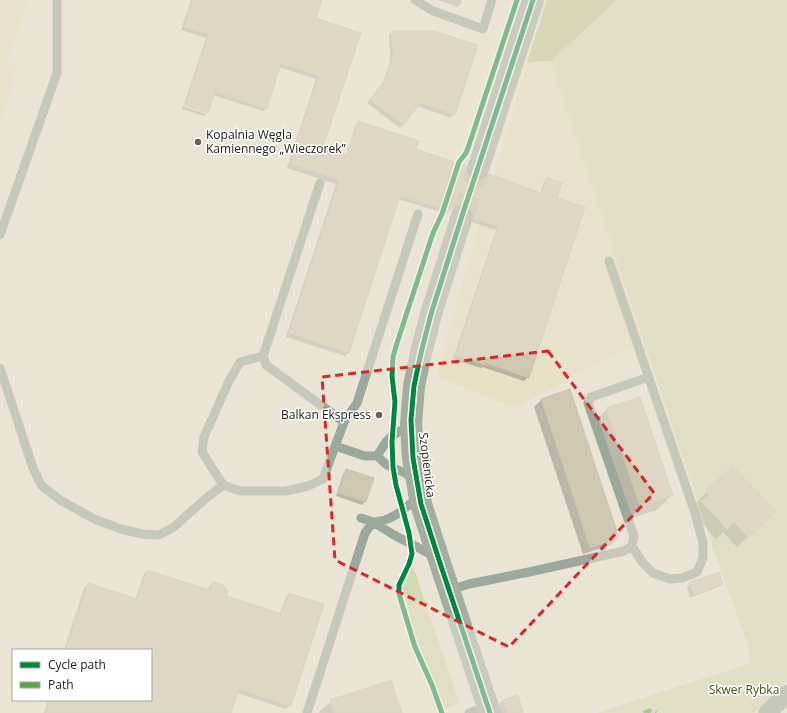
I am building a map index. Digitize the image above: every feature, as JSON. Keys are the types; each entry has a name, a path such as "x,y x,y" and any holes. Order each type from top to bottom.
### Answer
{"street":[{"path":"478,169 533,0"},
{"name":"Szopienicka","path":"462,216 431,314 421,353 414,386 411,424 413,458 418,488 439,559 450,590 482,711"},
{"path":"767,713 787,694"}],"lane":[{"path":"0,235 57,73 57,0"},
{"path":"415,0 433,10 482,29 492,0"},
{"path":"320,183 263,356 266,365 344,422"},
{"path":"263,356 240,362 228,381 204,437 202,452 223,485 240,491 286,491 308,486 323,478 344,422 357,403 418,214"},
{"path":"609,261 649,377 695,513 703,543 703,558 697,572 682,578 670,579 653,573 642,562 632,546 634,536 588,403 591,397 649,377"},
{"path":"0,368 33,468 41,485 60,500 94,519 121,529 142,534 159,535 174,527 223,485"},
{"path":"377,456 392,436 411,424"},
{"path":"307,713 365,533 373,522 385,521 403,510 418,488 405,473 387,465 377,456 365,456 335,446"},
{"path":"361,518 373,522 439,559"},
{"path":"450,590 469,584 624,551 632,546"}],"highlighted area":[{"path":"548,351 654,493 509,647 335,560 322,377"}],"shaded area":[{"path":"0,0 28,0 7,63 17,67 0,123"},
{"path":"551,61 643,340 515,408 437,377 456,304 527,62"}],"green space":[{"path":"547,0 617,0 551,61 527,62"},
{"name":"Skwer Rybka","path":"617,0 787,0 787,681 754,713 597,713 751,663 748,644 726,585 643,340 551,61"},
{"path":"412,563 459,702 445,710 438,690 419,648 402,592 404,581"}],"building":[{"path":"193,0 322,0 316,18 361,33 323,147 347,155 358,121 419,141 416,149 466,166 468,177 474,181 486,179 489,174 542,193 547,177 562,183 557,198 585,207 529,378 456,355 498,226 474,219 474,213 471,208 465,204 459,204 450,211 400,196 349,353 289,333 339,180 290,164 319,76 281,63 267,109 215,91 208,113 185,105 208,34 184,27"},
{"path":"392,31 434,31 478,45 455,115 420,103 404,125 370,100 386,78 393,58"},
{"path":"570,389 619,538 590,548 541,399"},
{"path":"640,397 673,495 640,506 606,408"},
{"path":"733,466 776,512 748,537 734,522 727,529 701,501 709,494 705,491"},
{"path":"346,469 374,478 366,502 338,493"},
{"path":"147,570 210,590 213,582 223,585 228,591 227,596 282,614 289,593 324,604 291,706 239,689 231,713 46,713 50,701 152,701 152,649 66,649 88,583 137,599"},
{"path":"719,572 723,584 694,595 689,583"},
{"path":"391,680 402,713 334,713 330,700"},
{"path":"518,695 523,713 507,713 503,700"}],"tunnel":[{"path":"462,216 478,169"}],"marked path":[{"path":"644,713 647,711 653,711 656,713"}],"cycle path":[{"path":"442,713 432,685 415,647 399,594 399,585 412,554 409,533 396,485 393,467 392,442 395,402 392,376 393,357 433,233 442,214 459,162 466,153 469,145 517,0"},
{"path":"490,713 421,504 413,458 411,420 414,386 431,314 533,0"}],"place":[{"name":"Kopalnia Węgla Kamiennego „Wieczorek”","path":"198,142"},
{"name":"Balkan Ekspress","path":"379,415"}]}
